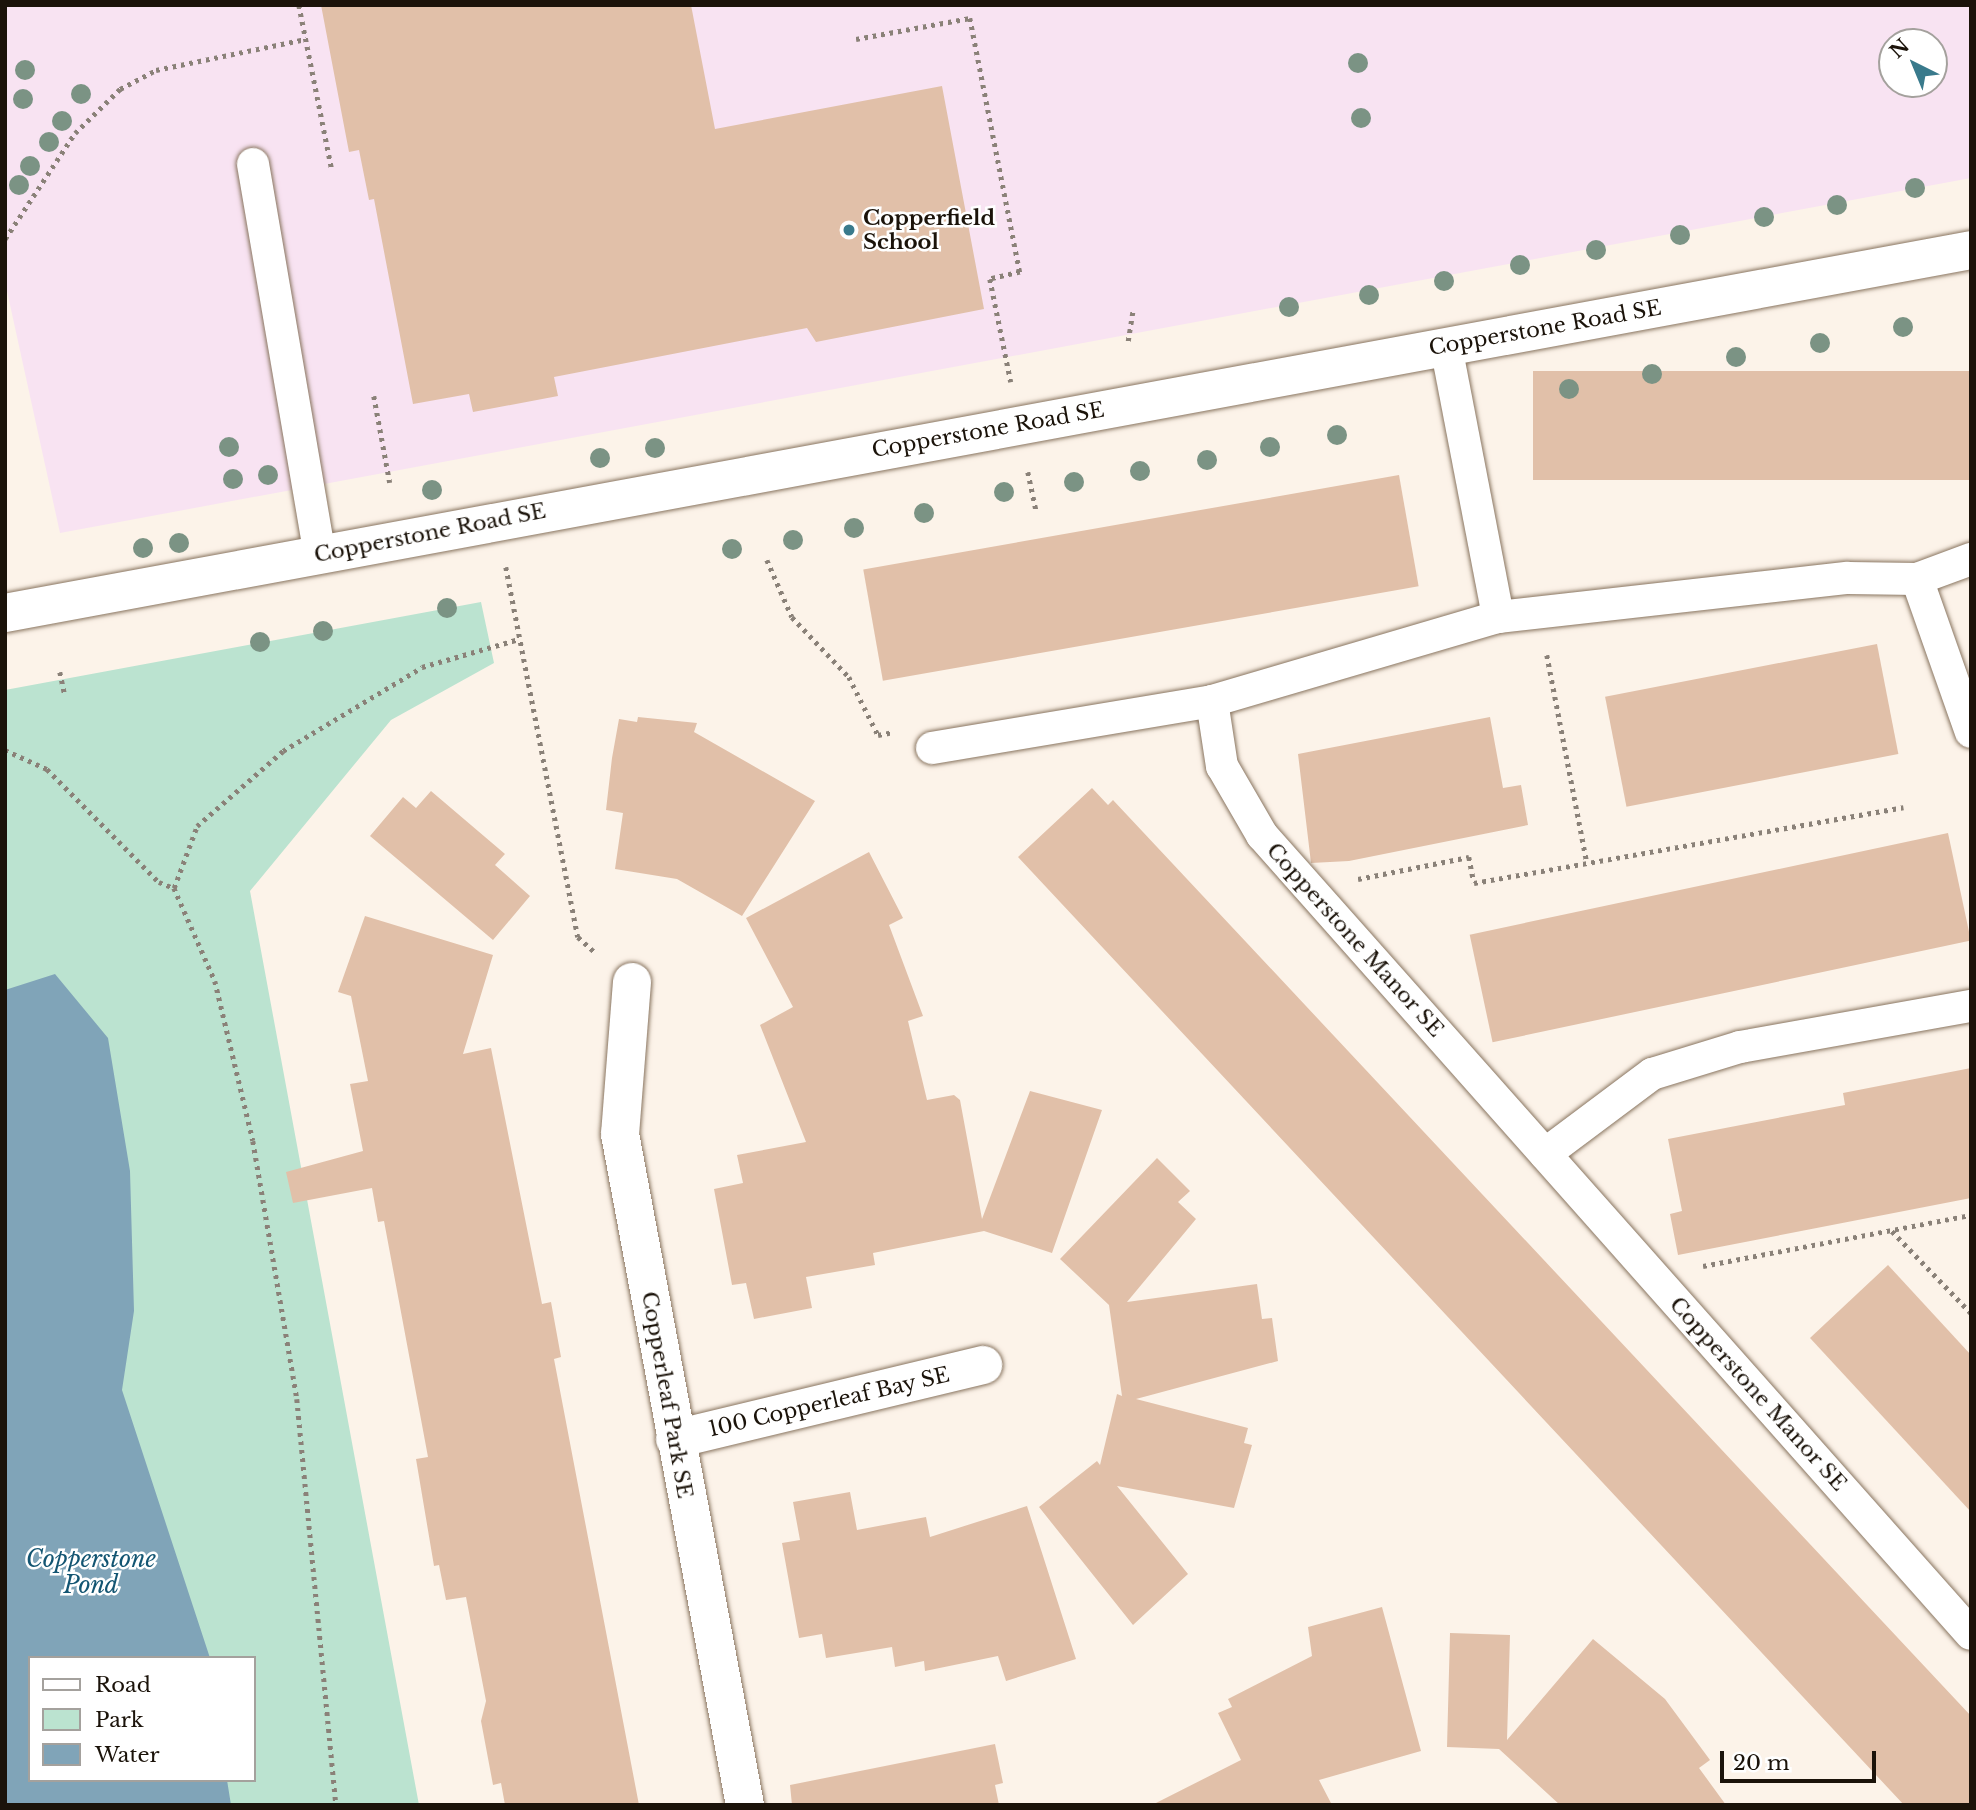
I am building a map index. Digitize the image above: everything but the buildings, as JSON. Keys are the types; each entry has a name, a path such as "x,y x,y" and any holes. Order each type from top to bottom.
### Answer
{"street":[{"name":"Copperstone Road SE","path":"5,613 1971,250"},
{"name":"Copperleaf Park SE","path":"632,982 620,1133 745,1805"},
{"name":"100 Copperleaf Bay SE","path":"675,1439 983,1365"}],"lane":[{"path":"253,164 320,554"},
{"path":"1446,346 1498,617"},
{"path":"932,748 1212,701 1498,617 1848,578 1917,579 1971,559"},
{"path":"1917,579 1971,732"},
{"name":"Copperstone Manor SE","path":"1212,701 1222,765 1262,835 1971,1634"},
{"path":"1545,1154 1652,1074 1740,1047 1971,1006"}],"path":[{"path":"299,5 332,170"},
{"path":"856,39 970,18 1020,272 990,279 1007,364"},
{"path":"5,239 75,133 120,89 156,70 306,39"},
{"path":"1128,341 1133,309"},
{"path":"374,396 390,483"},
{"path":"1027,470 1036,509"},
{"path":"498,520 578,937 632,982"},
{"path":"767,561 792,617 849,677 877,735 897,732"},
{"path":"174,888 197,826 283,751 410,673 519,639"},
{"path":"1546,651 1587,863"},
{"path":"60,672 65,696"},
{"path":"5,750 47,769 159,882 174,888 202,942 235,1049 272,1238 298,1411 336,1805"},
{"path":"1347,881 1469,857 1474,883 1903,807"},
{"path":"1693,1268 1971,1215"},
{"path":"1892,1231 1971,1313"}],"shaded area":[{"name":"Copperfield School","path":"5,5 1971,5 1971,178 60,533 5,282"}],"green space":[{"path":"481,602 494,663 391,720 250,891 419,1805 5,1805 5,690"}],"water":[{"name":"Copperstone Pond","path":"55,974 108,1038 130,1171 134,1311 122,1390 209,1656 28,1656 28,1782 227,1782 231,1805 5,1805 5,990"}],"place":[{"name":"Copperfield School","path":"849,230"}]}
